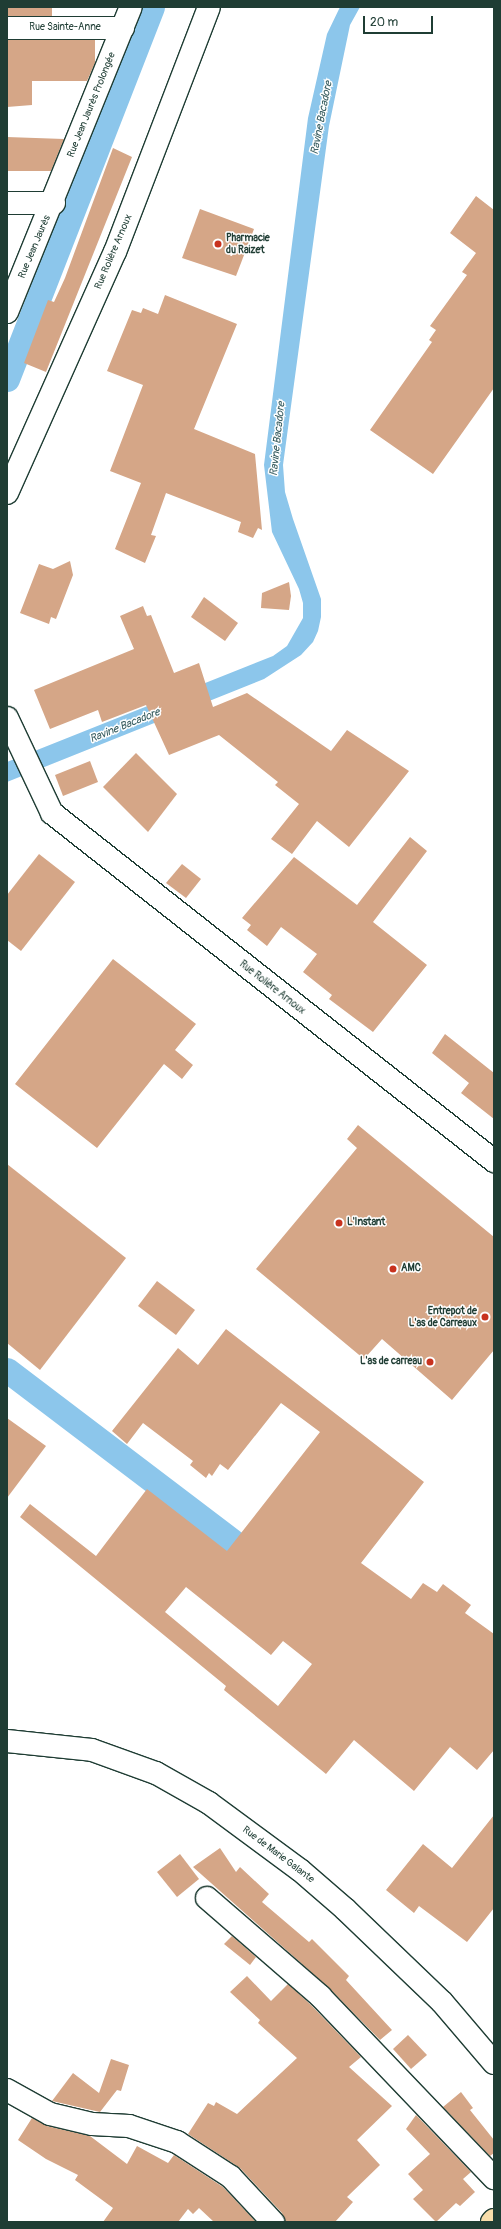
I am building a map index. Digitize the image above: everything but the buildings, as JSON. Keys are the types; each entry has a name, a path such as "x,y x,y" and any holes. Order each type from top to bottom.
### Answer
{"street":[{"name":"Rue Jean Jaurès Prolongée","path":"54,203 132,7"},
{"name":"Rue Rolière Arnoux","path":"7,493 115,252 209,7"},
{"name":"Rue Sainte-Anne","path":"7,28 123,28"},
{"path":"7,203 54,203"},
{"name":"Rue Jean Jaurès","path":"7,312 54,203"},
{"name":"Rue Rolière Arnoux","path":"7,718 15,738 52,813 494,1161"},
{"name":"Rue de Marie Galante","path":"7,1741 92,1750 156,1773 210,1803 300,1870 345,1909 442,2002 494,2063"},
{"path":"207,1898 320,1996 494,2178"},
{"path":"7,2090 50,2114 92,2124 129,2126 177,2142 231,2177 273,2222"}],"water":[{"name":"Ravine Bacadore","path":"340,7 360,7 350,25 329,126 283,465 285,492 321,599 321,617 318,631 313,642 301,655 264,679 7,782 7,762 273,656 287,646 303,618 303,603 299,589 272,532 264,465 308,118 327,34"}],"waterway":[{"path":"7,379 152,7"},
{"path":"7,1370 261,1563"}],"place":[{"name":"Pharmacie du Raizet","path":"218,244"},
{"name":"L'Instant","path":"339,1223"},
{"name":"AMC","path":"393,1269"},
{"name":"Entrepot de L'as de Carreaux","path":"485,1317"},
{"name":"L'as de carreau","path":"430,1362"}]}
